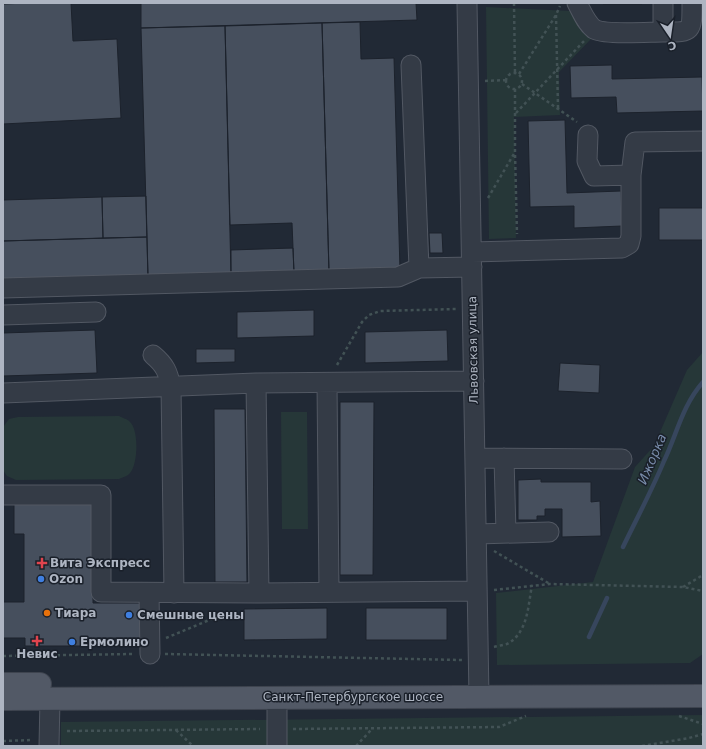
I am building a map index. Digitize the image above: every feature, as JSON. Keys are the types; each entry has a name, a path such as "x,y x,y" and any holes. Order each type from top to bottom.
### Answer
{"main road":[{"name":"Санкт-Петербургское шоссе","path":"3,699 277,698 703,681"},
{"name":"Санкт-Петербургское шоссе","path":"3,684 479,690 703,696"}],"street":[{"name":"Львовская улица","path":"467,3 475,458 482,541 478,591 479,690"},
{"path":"577,3 586,20 595,30 608,32 684,32 689,29 692,23 692,3"},
{"path":"663,3 663,32"},
{"path":"411,65 419,268"},
{"path":"588,135 587,161 594,176 631,175"},
{"path":"3,288 398,277 419,268 518,252 622,248 629,244 632,236 631,175 635,142 703,141"},
{"path":"3,316 96,312"},
{"path":"153,355 161,362 168,374 171,387 174,593"},
{"path":"3,393 256,384 474,381"},
{"path":"327,383 329,592"},
{"path":"256,384 259,593"},
{"path":"475,458 622,459"},
{"path":"504,458 506,533"},
{"path":"3,495 101,495 101,592 259,593 478,591"},
{"path":"482,541 506,533 549,532"},
{"path":"149,593 150,654"},
{"path":"277,698 277,737"},
{"path":"49,741 50,699"}],"path":[{"path":"514,3 515,72"},
{"path":"519,74 556,15 561,3"},
{"path":"556,15 558,108"},
{"path":"516,114 595,30"},
{"path":"515,72 519,74 523,80 522,84"},
{"path":"515,72 511,73 506,80 508,86 515,89"},
{"path":"479,81 506,80"},
{"path":"522,84 580,124 588,135"},
{"path":"515,89 522,84"},
{"path":"515,89 518,252"},
{"path":"486,203 515,152"},
{"path":"327,383 362,322 369,315 380,311 462,309"},
{"path":"482,541 550,584"},
{"path":"683,587 703,575"},
{"path":"478,591 550,584 683,587 703,591"},
{"path":"490,649 507,644 519,635 524,624 532,585"},
{"path":"150,654 158,641 233,610"},
{"path":"3,656 150,654 468,660"},
{"path":"3,741 49,741 57,731 175,730 277,737 373,728 499,727 530,714"},
{"path":"678,715 703,724"},
{"path":"356,746 373,728"},
{"path":"175,730 193,746"},
{"path":"642,746 689,738 703,734"}],"shaded area":[{"path":"486,7 571,11 579,25 591,39 559,72 560,115 514,117 516,238 489,239"},
{"path":"703,352 703,654 690,663 497,665 496,593 593,582 635,467 654,446 687,370"},
{"path":"281,412 307,412 308,529 282,529"},
{"path":"119,416 130,422 135,432 135,462 133,469 128,475 119,479 16,480 7,476 3,470 3,427 9,419 18,417"},
{"path":"703,715 703,746 61,746 61,722"}],"building":[{"path":"71,3 73,41 117,39 121,118 3,124 3,4"},
{"path":"141,3 416,3 417,20 141,28"},
{"path":"642,3 642,4 603,4"},
{"path":"360,22 361,59 394,58 400,270 329,272 322,23"},
{"path":"322,23 329,272 294,273 292,223 230,225 225,26"},
{"path":"225,26 231,275 148,277 141,28"},
{"path":"612,65 612,79 702,77 703,111 617,113 616,97 571,98 570,66"},
{"path":"565,120 567,193 621,191 622,226 574,228 574,206 530,207 528,121"},
{"path":"146,196 147,237 103,238 102,197"},
{"path":"102,197 103,238 3,241 3,200"},
{"path":"659,208 703,208 703,240 659,240"},
{"path":"429,233 442,233 443,253 430,253"},
{"path":"147,237 148,277 3,281 3,241"},
{"path":"293,248 294,273 231,275 231,250"},
{"path":"314,310 314,336 237,338 237,312"},
{"path":"95,330 97,373 3,376 3,333"},
{"path":"447,330 448,361 365,363 365,332"},
{"path":"196,349 235,349 235,362 196,363"},
{"path":"560,363 600,365 599,393 558,391"},
{"path":"340,402 374,402 373,575 340,575"},
{"path":"214,409 245,409 247,582 215,582"},
{"path":"541,479 541,482 591,482 591,502 600,501 601,536 562,537 562,509 545,509 545,516 537,516 537,520 518,520 518,480"},
{"path":"14,502 93,502 93,603 141,603 141,638 89,638 89,646 25,646 25,638 3,638 3,602 24,602 24,534 14,534"},
{"path":"327,608 327,639 244,640 244,609"},
{"path":"366,608 447,608 447,640 366,640"}],"waterway":[{"name":"Ижорка","path":"623,547 669,451 680,420 696,391 703,382"},
{"name":"Ижорка","path":"589,637 607,598"}],"place":[{"name":"Вита Экспресс","path":"42,563"},
{"name":"Ozon","path":"41,579"},
{"name":"Тиара","path":"47,613"},
{"name":"Смешные цены","path":"129,615"},
{"name":"Невис","path":"37,641"},
{"name":"Ермолино","path":"72,642"}]}
